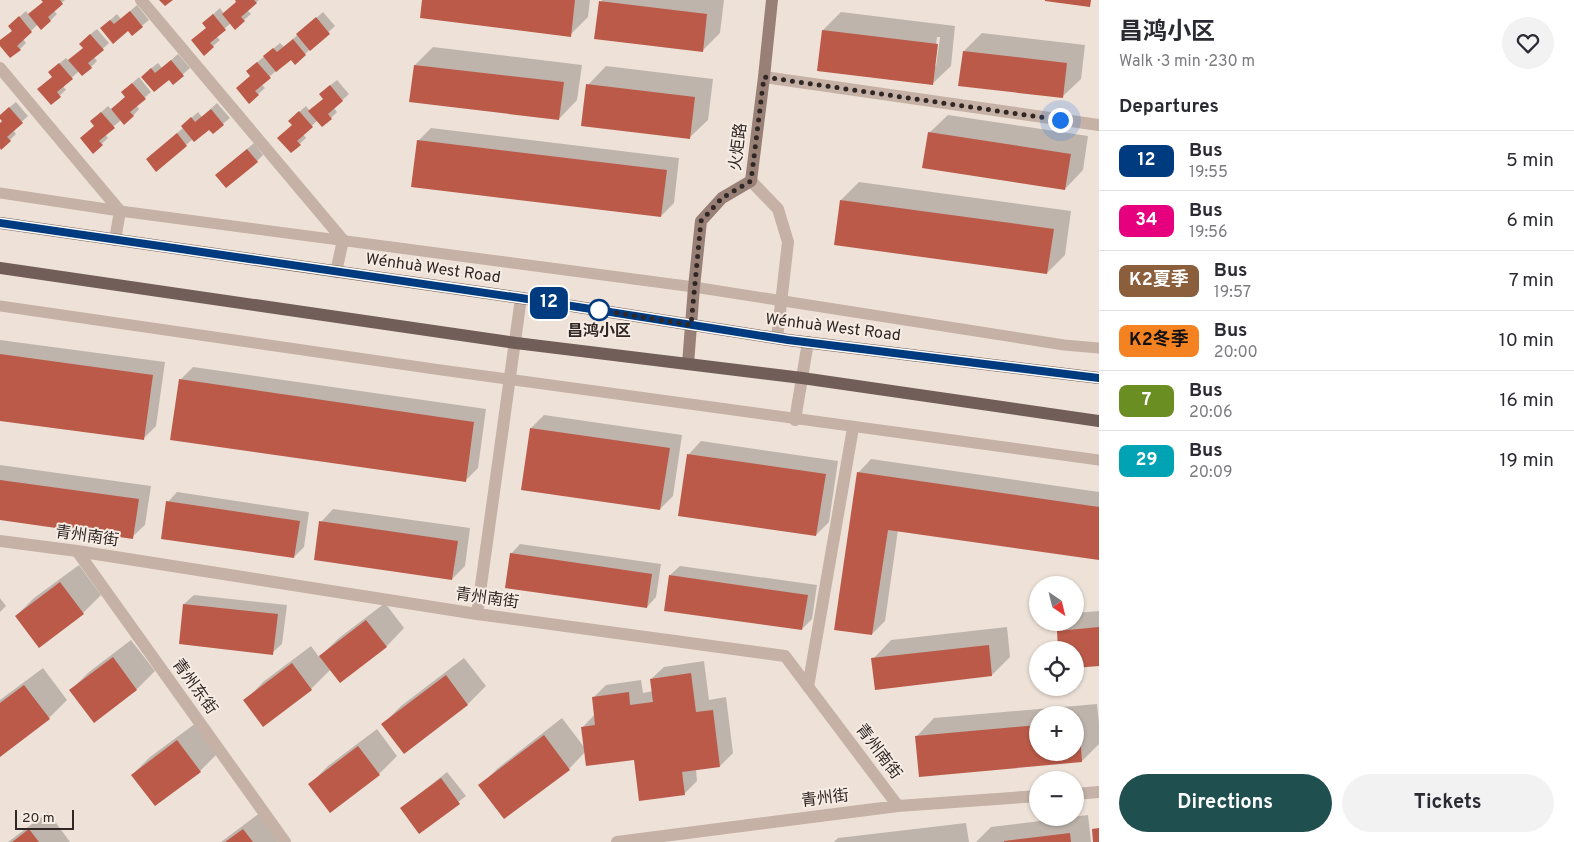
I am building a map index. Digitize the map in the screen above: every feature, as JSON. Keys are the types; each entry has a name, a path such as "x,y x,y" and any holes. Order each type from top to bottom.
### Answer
{"main road":[{"name":"火炬路","path":"688,364 701,221 722,198 751,181 772,0"},
{"name":"Wénhuà West Road","path":"0,223 521,298 778,338 1099,378"},
{"path":"0,268 516,343 802,378 1099,421"}],"street":[{"path":"141,0 342,240 336,272"},
{"path":"0,68 120,211 115,240"},
{"path":"764,77 1099,126"},
{"path":"751,181 778,209 788,242 778,338"},
{"path":"477,614 521,298"},
{"path":"795,420 808,342"},
{"path":"808,687 854,428"},
{"name":"青州南街","path":"0,541 77,551 477,614 785,656 898,806"},
{"name":"青州东街","path":"77,551 286,842"},
{"path":"1084,793 1099,792"},
{"name":"青州街","path":"617,842 898,806 1029,797"}],"lane":[{"path":"0,193 120,211 694,287 1064,345 1099,348"},
{"path":"0,306 509,380 1099,460"}],"building":[{"path":"41,0 60,0 63,4 48,17 51,21 41,30 28,14 43,2"},
{"path":"159,0 173,0 165,6"},
{"path":"235,0 254,0 257,3 241,17 245,21 235,30 222,14 236,2"},
{"path":"422,0 575,0 571,37 420,18"},
{"path":"1045,0 1091,0 1090,7"},
{"path":"599,1 707,14 703,52 594,39"},
{"path":"130,11 143,27 132,36 128,31 113,44 100,28 110,20 114,24"},
{"path":"213,14 226,30 210,43 214,47 204,56 191,40 206,28 202,23"},
{"path":"19,16 32,32 17,46 21,50 10,58 0,46 0,40 12,31 8,26"},
{"path":"316,17 330,34 310,51 296,34"},
{"path":"822,30 938,44 933,85 817,71"},
{"path":"90,34 104,50 88,63 92,68 82,76 68,60 83,48 79,44"},
{"path":"293,39 306,55 295,65 291,60 276,72 263,56 273,48 277,52"},
{"path":"963,51 1067,63 1063,98 958,86"},
{"path":"171,60 184,76 173,85 169,80 154,92 141,77 151,68 155,73"},
{"path":"257,62 271,78 255,91 259,95 249,104 236,88 250,76 246,71"},
{"path":"59,63 73,79 57,92 61,97 51,105 37,89 52,77 48,72"},
{"path":"414,65 564,82 559,120 409,102"},
{"path":"132,83 146,99 130,112 134,116 124,125 111,109 125,97 121,92"},
{"path":"586,84 695,97 690,139 581,126"},
{"path":"330,85 343,101 328,114 332,119 322,127 308,111 323,99 319,94"},
{"path":"9,107 23,123 7,137 11,141 1,150 0,123 2,121 0,115"},
{"path":"211,109 224,125 213,134 209,130 194,142 181,126 191,117 195,122"},
{"path":"299,111 313,127 297,141 301,145 291,153 277,138 292,125 288,121"},
{"path":"101,112 115,128 99,141 103,145 93,154 80,138 94,126 90,121"},
{"path":"928,132 1071,154 1065,190 922,168"},
{"path":"177,133 187,146 156,172 146,159"},
{"path":"417,140 667,170 661,217 411,187"},
{"path":"247,149 258,162 226,188 215,175"},
{"path":"840,200 1054,229 1047,274 834,245"},
{"path":"0,354 153,375 144,440 0,421"},
{"path":"179,379 474,422 466,482 170,440"},
{"path":"530,428 670,448 660,510 521,490"},
{"path":"687,454 826,474 816,536 678,516"},
{"path":"857,472 1099,507 1099,560 888,530 872,635 834,630"},
{"path":"0,480 139,499 133,539 0,520"},
{"path":"166,501 300,521 294,558 161,539"},
{"path":"319,521 458,541 452,580 314,560"},
{"path":"510,553 652,574 647,608 505,588"},
{"path":"669,575 808,595 802,630 664,611"},
{"path":"60,582 84,614 39,648 15,616"},
{"path":"183,604 278,614 273,655 179,644"},
{"path":"366,620 387,647 340,683 319,656"},
{"path":"1099,627 1099,666 1084,667 1084,641 1058,641 1057,631 1084,631 1084,628"},
{"path":"989,645 992,676 875,690 871,658"},
{"path":"113,657 137,690 94,723 69,690"},
{"path":"292,663 312,690 263,727 243,700"},
{"path":"691,673 696,712 713,710 720,767 682,772 685,795 639,801 634,760 586,766 581,727 595,725 592,697 629,692 630,705 653,702 650,679"},
{"path":"446,675 468,705 404,754 381,724"},
{"path":"24,685 50,719 0,757 0,703"},
{"path":"1029,726 1029,761 1082,762 919,777 915,736"},
{"path":"544,735 570,770 504,819 478,785"},
{"path":"177,740 201,772 155,806 131,775"},
{"path":"358,746 380,775 330,813 308,784"},
{"path":"441,778 460,804 419,834 400,808"},
{"path":"1099,828 1099,842 1093,842 1092,829"},
{"path":"29,829 39,842 12,842"},
{"path":"243,829 253,842 225,842"},
{"path":"1070,833 1071,842 1004,842 1004,841"}],"bus line":[{"name":"12","path":"0,223 521,298 788,340 1099,378"}],"place":[{"name":"昌鸿小区","path":"599,310"}],"route":[{"path":"599,310 691,325 701,221 722,198 751,181 764,77 1060,120"}]}
